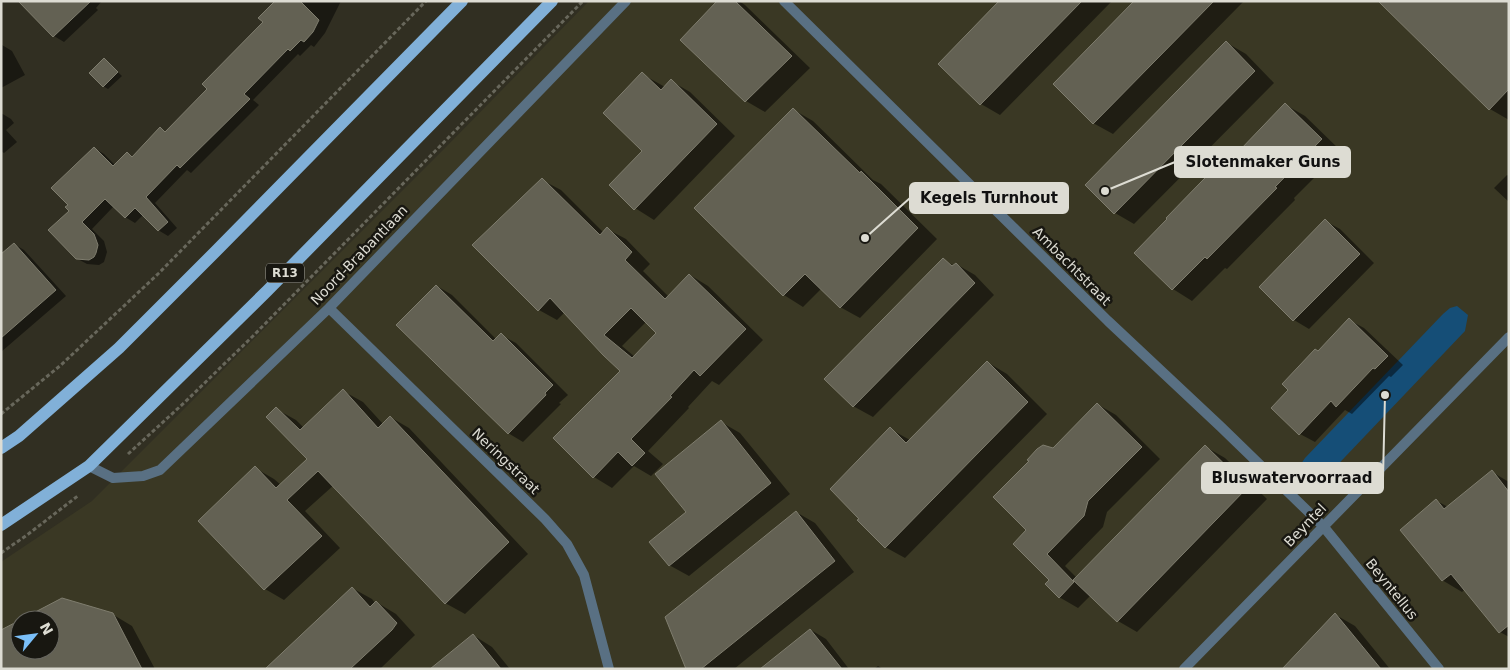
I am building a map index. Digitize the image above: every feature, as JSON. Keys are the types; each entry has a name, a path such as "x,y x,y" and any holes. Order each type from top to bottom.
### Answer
{"main road":[{"path":"1,448 19,436 119,348 462,1"},
{"name":"R13","path":"1,525 90,466 267,291 552,1"}],"street":[{"name":"Noord-Brabantlaan","path":"90,466 112,478 143,476 160,470 329,308 626,1"},
{"name":"Ambachtstraat","path":"784,1 1108,321 1323,526"},
{"name":"Neringstraat","path":"329,308 545,519 567,544 584,575 609,669"},
{"name":"Beyntel","path":"1184,669 1509,336"},
{"name":"Beyntellus","path":"1323,526 1440,669"}],"path":[{"path":"1,414 61,366 159,273 426,1"}],"shaded area":[{"path":"589,1 1509,1 1509,669 1,669 1,562 92,501"}],"water":[{"path":"1457,306 1468,315 1465,331 1325,478 1312,480 1309,478 1301,464 1305,458 1443,314 1450,308"}],"building":[{"path":"18,1 91,1 53,37"},
{"path":"275,1 300,1 319,20 313,32 304,42 301,40 290,51 288,49 244,94 250,99 180,168 177,165 146,197 168,222 158,231 135,208 125,218 105,199 82,222 94,234 98,245 96,253 89,260 76,259 48,230 69,211 65,207 68,205 51,188 94,147 113,166 127,152 132,157 160,127 165,132 207,89 202,84 263,22 258,18"},
{"path":"717,1 735,1 792,56 745,102 680,40"},
{"path":"999,1 1082,1 980,105 938,64"},
{"path":"1134,1 1214,1 1093,124 1053,84"},
{"path":"1378,1 1509,1 1509,89 1489,110"},
{"path":"1226,41 1255,71 1114,214 1085,185"},
{"path":"104,58 118,72 103,87 89,73"},
{"path":"642,72 661,90 671,79 717,124 634,210 609,185 642,151 603,113"},
{"path":"1285,103 1322,139 1207,259 1205,257 1172,290 1134,253 1235,147 1239,151"},
{"path":"793,108 860,173 861,171 918,228 840,308 805,274 783,296 694,208"},
{"path":"542,178 600,235 607,227 632,252 625,260 665,299 689,274 746,329 700,376 694,370 670,396 672,397 631,439 645,453 632,466 618,452 593,478 553,438 620,371 550,298 538,311 472,245","holes":["631,308 656,333 632,358 604,335"]},
{"path":"1325,219 1360,254 1293,321 1259,287"},
{"path":"14,243 56,290 1,338 1,254"},
{"path":"943,258 952,266 956,263 975,283 853,407 824,379"},
{"path":"436,285 493,341 501,333 553,385 545,393 546,395 508,434 396,325"},
{"path":"1349,318 1388,356 1375,369 1373,368 1336,407 1331,401 1299,435 1271,408 1288,390 1282,384 1315,349 1318,351"},
{"path":"987,361 1028,402 885,548 830,489 890,427 906,443"},
{"path":"343,389 378,428 390,416 509,542 445,604 318,471 287,500 322,536 264,590 198,521 255,466 276,488 307,459 266,417 276,407 300,430"},
{"path":"1097,403 1142,447 1088,501 1084,516 1047,554 1074,582 1059,598 1045,584 1049,580 1013,544 1026,530 993,497 1029,461 1027,460 1037,449 1043,445 1053,448"},
{"path":"721,420 771,483 669,566 649,542 686,512 655,474"},
{"path":"1205,445 1248,487 1117,622 1073,580"},
{"path":"1492,470 1509,492 1509,625 1499,633 1451,574 1442,581 1400,530 1436,499 1444,509"},
{"path":"796,511 835,561 701,669 686,669 665,617"},
{"path":"352,587 370,607 376,601 397,623 392,630 350,669 265,669"},
{"path":"62,598 113,613 142,669 1,669 1,630 10,625 10,660 60,660 60,610 39,610"},
{"path":"1335,613 1381,669 1282,669"},
{"path":"810,629 842,669 760,669"},
{"path":"473,634 501,669 430,669"}],"place":[{"name":"Slotenmaker Guns","path":"1105,191"},
{"name":"Kegels Turnhout","path":"865,238"},
{"name":"Bluswatervoorraad","path":"1385,395"}]}
